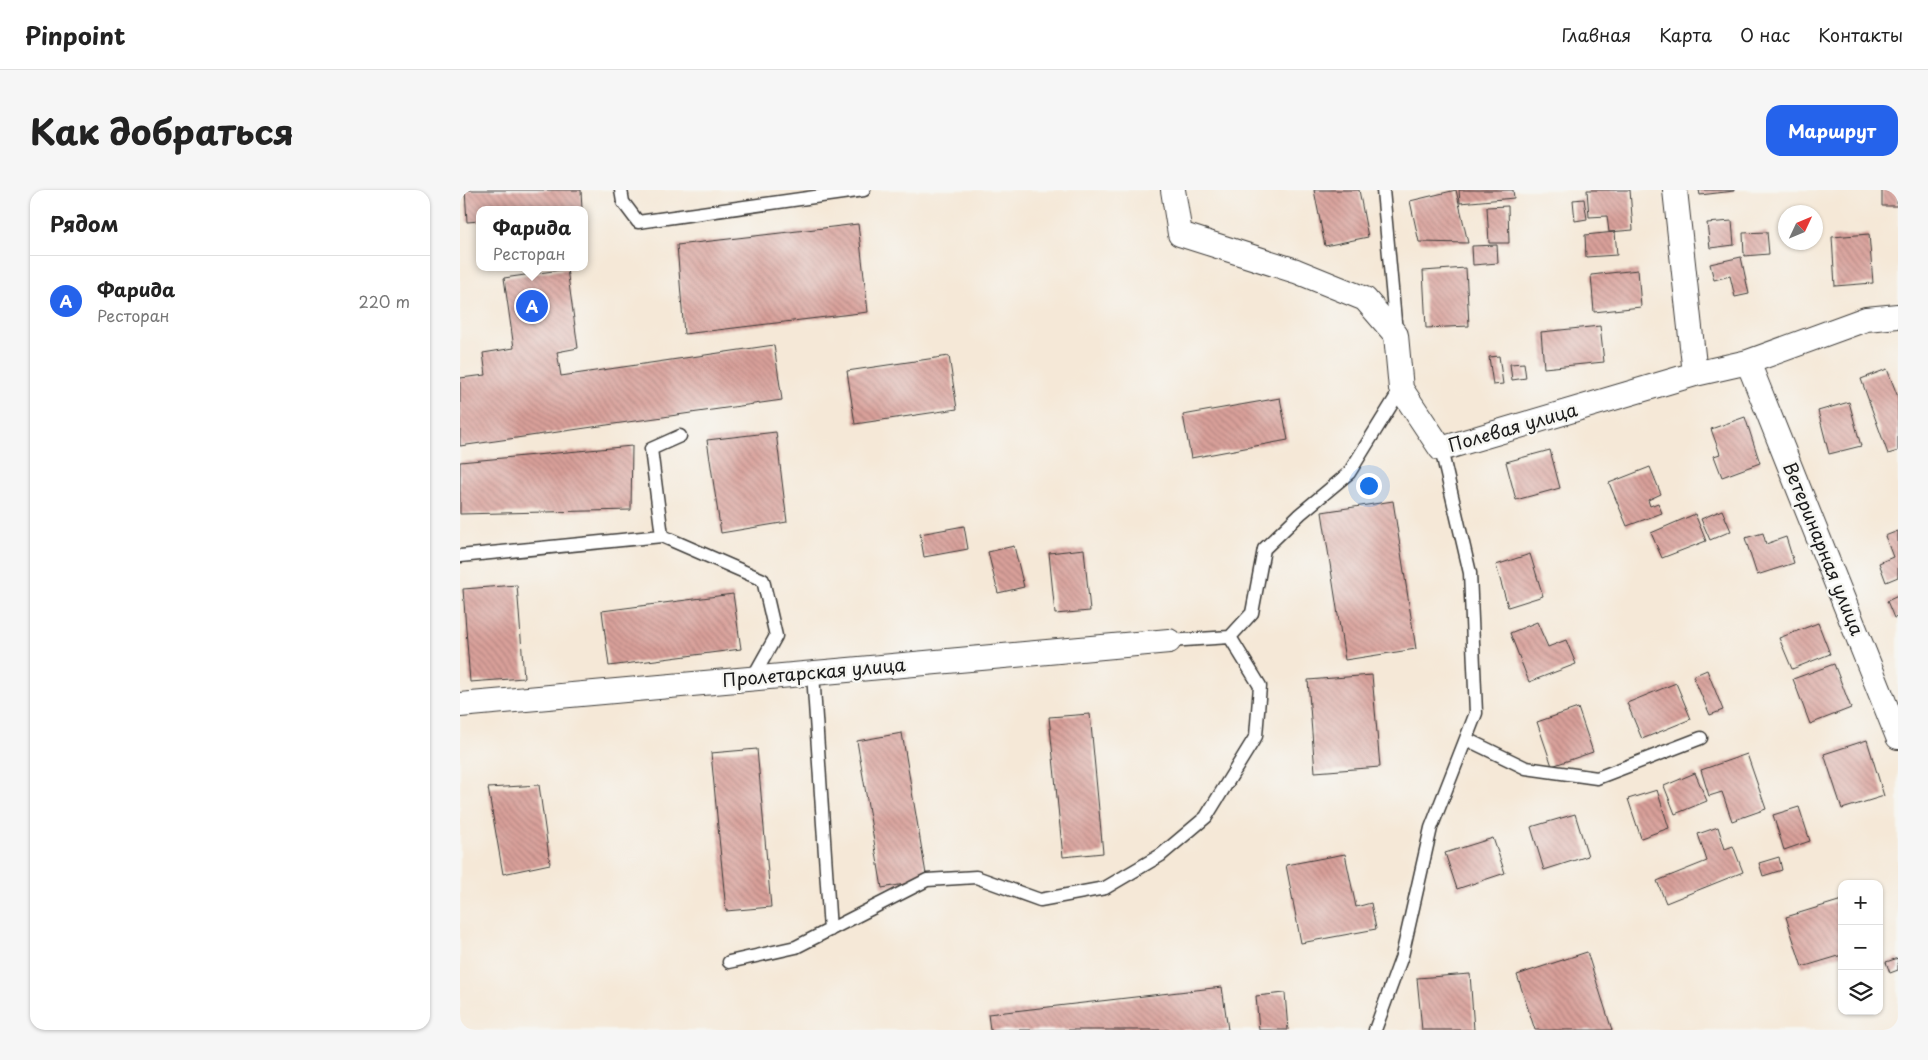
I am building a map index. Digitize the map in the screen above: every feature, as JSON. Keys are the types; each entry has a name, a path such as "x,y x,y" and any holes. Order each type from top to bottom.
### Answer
{"street":[{"path":"1172,190 1180,234 1296,271 1365,299 1396,335 1400,389"},
{"path":"1675,190 1695,374"},
{"name":"Полевая улица","path":"1400,389 1441,449 1695,374 1748,362 1866,318 1898,316"},
{"name":"Ветеринарная улица","path":"1748,362 1898,737"},
{"name":"Пролетарская улица","path":"460,705 1169,641"}],"lane":[{"path":"621,190 622,202 638,222 864,190"},
{"path":"1383,190 1396,335"},
{"path":"1169,641 1230,637 1252,613 1264,549 1300,514 1349,473 1400,389"},
{"path":"662,536 652,449 680,436"},
{"path":"1375,1030 1402,956 1431,828 1476,712 1470,573 1441,449"},
{"path":"460,556 662,536 763,580 776,636 752,679"},
{"path":"728,962 796,947 927,880 976,877 1040,900 1105,888 1161,855 1206,817 1256,736 1260,686 1230,637"},
{"path":"813,673 830,930"},
{"path":"1466,738 1526,768 1597,778 1701,738"}],"building":[{"path":"465,190 581,190 582,206 476,206 476,221 467,222"},
{"path":"1314,190 1359,190 1368,237 1325,246"},
{"path":"1456,190 1468,243 1419,242 1410,201"},
{"path":"1459,190 1513,190 1514,198 1460,203"},
{"path":"1587,190 1630,190 1633,230 1609,232 1607,216 1589,217"},
{"path":"1699,190 1734,190 1734,191 1700,195"},
{"path":"1882,190 1897,190 1897,206 1882,206"},
{"path":"1584,199 1587,219 1575,221 1573,200"},
{"path":"1508,206 1509,243 1489,243 1487,207"},
{"path":"1732,221 1734,245 1710,248 1707,223"},
{"path":"858,224 868,312 684,334 677,245"},
{"path":"1615,232 1617,255 1586,257 1585,235"},
{"path":"1767,232 1769,254 1744,256 1743,233"},
{"path":"1869,234 1873,283 1835,286 1832,237"},
{"path":"1497,245 1498,263 1473,265 1472,246"},
{"path":"1741,257 1749,294 1735,297 1730,276 1714,280 1710,264"},
{"path":"1466,268 1469,326 1426,328 1423,271"},
{"path":"1638,270 1641,307 1594,312 1591,275"},
{"path":"553,271 567,271 578,348 557,352 561,376 774,345 782,400 460,446 460,378 486,375 483,353 514,348 504,278"},
{"path":"1600,326 1604,362 1544,368 1541,332"},
{"path":"949,356 957,409 855,424 847,371"},
{"path":"1499,356 1503,384 1493,385 1489,357"},
{"path":"1524,363 1526,378 1512,380 1510,364"},
{"path":"1887,369 1898,397 1898,451 1888,454 1861,379"},
{"path":"1280,398 1288,440 1191,458 1183,415"},
{"path":"1849,402 1861,446 1829,454 1818,411"},
{"path":"1745,417 1760,463 1722,477 1714,456 1720,454 1711,429"},
{"path":"776,432 787,522 721,533 707,440"},
{"path":"632,446 631,510 460,514 460,462"},
{"path":"1550,450 1560,488 1516,500 1506,462"},
{"path":"1650,467 1661,494 1648,500 1650,506 1658,503 1662,513 1627,526 1609,483"},
{"path":"1393,501 1416,649 1345,660 1322,512"},
{"path":"1722,510 1731,531 1710,540 1701,519"},
{"path":"1695,514 1706,541 1662,558 1651,533"},
{"path":"964,526 968,549 924,557 920,534"},
{"path":"1898,531 1898,577 1886,582 1879,563 1893,557 1885,536"},
{"path":"1763,533 1766,544 1786,537 1794,563 1757,575 1745,538"},
{"path":"1014,546 1024,587 998,593 988,552"},
{"path":"1084,549 1090,611 1055,614 1049,553"},
{"path":"1530,554 1543,596 1508,607 1496,565"},
{"path":"517,585 524,678 470,682 463,589"},
{"path":"733,594 741,649 609,666 602,611"},
{"path":"1898,596 1898,617 1894,618 1887,601"},
{"path":"1537,622 1548,647 1566,640 1576,664 1529,682 1510,633"},
{"path":"1818,623 1830,654 1792,669 1779,638"},
{"path":"1834,664 1851,708 1810,724 1793,679"},
{"path":"1707,670 1723,710 1710,715 1693,676"},
{"path":"1372,675 1380,767 1315,772 1308,680"},
{"path":"1676,683 1691,719 1642,739 1627,703"},
{"path":"1578,708 1593,752 1552,766 1537,722"},
{"path":"1090,714 1103,853 1063,857 1049,717"},
{"path":"902,733 927,880 882,888 857,741"},
{"path":"1867,740 1884,796 1842,809 1824,754"},
{"path":"757,749 771,907 726,911 711,753"},
{"path":"1747,754 1766,809 1732,821 1722,792 1709,796 1701,770"},
{"path":"1695,773 1707,801 1675,814 1664,786"},
{"path":"539,785 550,864 503,874 488,788"},
{"path":"1657,790 1669,828 1641,838 1628,799"},
{"path":"1799,807 1810,841 1784,850 1773,815"},
{"path":"1575,814 1588,856 1544,870 1531,827"},
{"path":"1718,827 1725,849 1733,846 1743,872 1666,903 1657,881 1707,861 1698,834"},
{"path":"1493,838 1505,873 1457,889 1445,853"},
{"path":"1345,854 1356,907 1371,903 1376,929 1301,943 1286,865"},
{"path":"1779,857 1782,870 1763,876 1759,863"},
{"path":"1838,901 1838,956 1802,967 1786,917"},
{"path":"1587,952 1612,1030 1535,1030 1517,975"},
{"path":"1898,958 1898,970 1890,973 1886,962"},
{"path":"1470,974 1474,1030 1422,1030 1417,978"},
{"path":"1222,987 1228,1030 990,1030 988,1014"},
{"path":"1285,993 1288,1030 1259,1030 1256,996"}],"place":[{"name":"Фарида","path":"532,306"}]}
